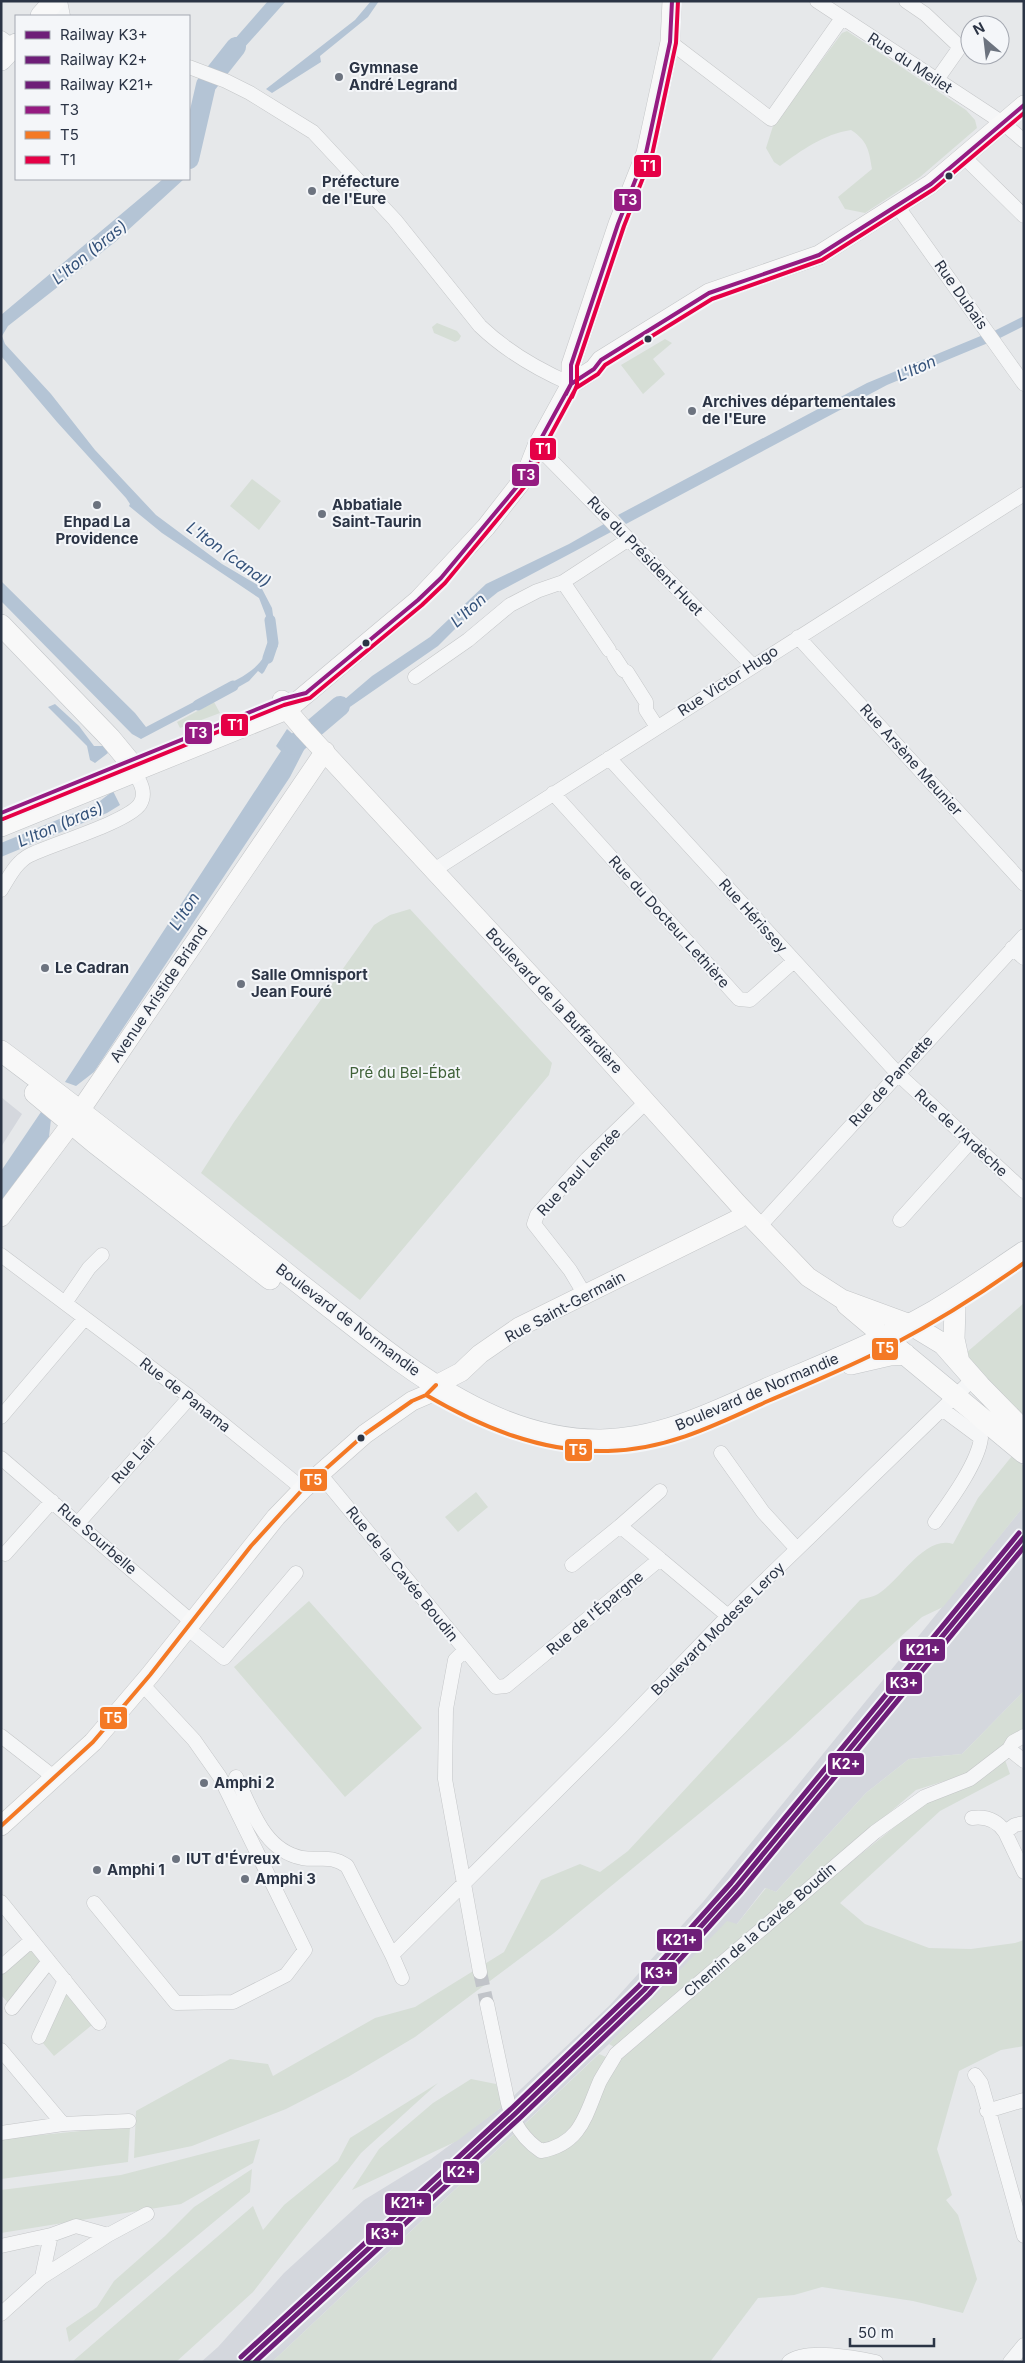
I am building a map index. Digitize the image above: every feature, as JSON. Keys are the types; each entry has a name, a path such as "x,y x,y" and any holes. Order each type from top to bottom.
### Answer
{"main road":[{"path":"42,15 54,1"},
{"path":"571,384 571,366 618,224 646,153 670,42 672,1"},
{"path":"1,826 132,767 284,704 306,693 418,600 441,578 525,477 537,446 571,384 594,369 601,360 709,293 819,255 931,184 1024,105"},
{"path":"578,347 584,357 590,360 601,360"},
{"path":"1,625 110,738 132,767"},
{"name":"Boulevard de la Buffardière","path":"284,704 314,740 759,1227 808,1277 836,1295 894,1345"},
{"name":"Avenue Aristide Briand","path":"1,1217 76,1117 221,902 315,768 314,740"},
{"path":"1,813 132,767"},
{"path":"315,768 340,768"},
{"name":"Boulevard de Normandie","path":"1,1051 76,1117 385,1368 431,1390 526,1428 560,1436 601,1440 648,1435 685,1424 854,1357 894,1345 915,1326"},
{"name":"Boulevard de Normandie","path":"1,1067 76,1117"},
{"name":"Rue Saint-Germain","path":"1,1826 92,1742 190,1625 251,1546 303,1489 364,1434 412,1401 461,1372 480,1354 519,1327 738,1219 745,1212"},
{"path":"915,1326 1024,1252"},
{"path":"915,1326 955,1308 1024,1263"},
{"name":"Boulevard de la Buffardière","path":"836,1295 915,1326"},
{"path":"955,1308 954,1339 959,1362"},
{"path":"915,1326 943,1344 973,1379 1024,1431"},
{"path":"894,1345 949,1402 1024,1453"}],"street":[{"path":"60,1 63,15"},
{"name":"Rue du Meilet","path":"817,1 936,81 1003,123 1024,142"},
{"path":"906,1 925,14 960,47 936,81"},
{"path":"670,42 771,119 842,18"},
{"path":"190,67 226,81 313,132 395,220 480,326 491,336 551,375 571,384"},
{"path":"964,157 1024,216"},
{"name":"Rue Dubais","path":"898,206 1024,384"},
{"name":"Rue du Président Huet","path":"537,446 753,666"},
{"name":"Rue Victor Hugo","path":"434,870 552,793 1024,494"},
{"path":"415,676 468,640 510,605 537,591 563,582 620,529"},
{"path":"563,582 623,670 627,672 646,702 646,710 657,727"},
{"name":"Rue Arsène Meunier","path":"798,637 1024,884"},
{"name":"Rue Hérissey","path":"609,758 898,1074"},
{"path":"4,886 19,863 29,855 94,830 130,813 140,804 143,791 132,767"},
{"name":"Rue du Docteur Lethière","path":"552,793 740,998 750,1000 794,961"},
{"name":"Rue de Pannette","path":"759,1227 1024,936"},
{"path":"1012,948 1024,958"},
{"name":"Rue de l'Ardèche","path":"898,1074 1024,1192"},
{"name":"Rue Paul Lemée","path":"585,1295 570,1270 534,1224 537,1215 587,1159 646,1102"},
{"path":"900,1220 970,1142"},
{"name":"Rue de Panama","path":"1,1255 190,1397 303,1489"},
{"path":"65,1303 89,1268 102,1255"},
{"path":"1,1416 85,1318"},
{"name":"Boulevard Modeste Leroy","path":"392,1955 626,1722 728,1616 973,1379"},
{"name":"Rue Lair","path":"78,1522 190,1397"},
{"path":"935,1522 965,1476 980,1448 981,1438 949,1402"},
{"path":"721,1453 763,1512 797,1549"},
{"name":"Rue Sourbelle","path":"1,1458 78,1522 224,1658 296,1573"},
{"name":"Rue de la Cavée Boudin","path":"320,1474 465,1650 455,1660 444,1727 445,1779 480,1972"},
{"path":"572,1565 660,1491"},
{"path":"5,1554 52,1501"},
{"path":"620,1526 728,1616"},
{"name":"Rue de l'Épargne","path":"465,1650 496,1687 506,1686 660,1559"},
{"path":"94,1903 176,2003 233,2002 286,1975 305,1950 220,1777 194,1740 142,1684"},
{"path":"1,1736 55,1778"},
{"name":"Chemin de la Cavée Boudin","path":"487,2004 510,2111 519,2131 532,2145 541,2151 554,2149 577,2133 589,2113 600,2081 616,2054 875,1832 924,1797 970,1779 1009,1750 1013,1742 1024,1736"},
{"path":"1009,1750 1024,1761"},
{"path":"236,1777 266,1837 279,1849 302,1858 336,1858 347,1866 402,1978"},
{"path":"972,1818 982,1817 991,1820 1004,1832 1024,1872"},
{"path":"1004,1832 1015,1825 1024,1823"},
{"path":"1,1902 99,2023"},
{"path":"1,1967 32,1940"},
{"path":"12,2008 49,1961"},
{"path":"39,2038 65,1980"},
{"path":"1,2050 63,2124"},
{"path":"975,2075 981,2083 987,2111 1024,2236"},
{"path":"987,2111 1024,2100"},
{"path":"1,2133 63,2124 129,2121"},
{"path":"1,2314 42,2278 108,2235 146,2214"},
{"path":"1,2246 51,2235 76,2226 108,2235"},
{"path":"42,2278 51,2235"},
{"path":"1010,2362 1024,2345"},
{"path":"789,2362 801,2356 850,2356 876,2362"}],"shaded area":[{"path":"1,1097 22,1114 1,1147"},
{"path":"1024,1506 1024,1691 962,1754 909,1759 866,1793 776,1892 765,1888 737,1924 663,1990 609,2044 272,2362 201,2362 218,2347 284,2273 364,2200 431,2159 503,2106 610,2005 703,1902"}],"green space":[{"path":"847,31 966,110 975,120 977,128 920,177 865,213 845,209 838,197 872,169 867,147 861,138 851,130 822,139 780,166 774,162 766,148 773,126 842,33"},
{"path":"437,323 457,331 461,336 459,340 455,342 434,333 432,327"},
{"path":"665,339 672,343 653,359 665,374 643,394 621,365"},
{"path":"252,479 281,501 259,530 230,506"},
{"path":"214,702 220,713 180,728 177,722"},
{"name":"Pré du Bel-Ébat","path":"410,909 552,1063 549,1075 360,1300 201,1173 234,1122 374,925 390,915"},
{"path":"1024,1303 1024,1418 995,1393 966,1353"},
{"path":"1012,1456 1024,1466 1024,1506 943,1607 922,1617 790,1739 554,1933 415,2037 348,2077 286,2109 192,2146 134,2158 136,2111 230,2059 268,2064 273,2076 375,2018 415,2007 504,1952 541,1880 580,1864 600,1872 628,1851 860,1600 876,1595 886,1588 912,1561 932,1546 942,1543 953,1544 978,1498"},
{"path":"476,1492 488,1507 458,1532 445,1517"},
{"path":"309,1601 422,1728 345,1797 234,1667"},
{"path":"1024,1691 1024,1732 973,1772 916,1790 614,2047 609,2044 727,1921 737,1924 766,1888 776,1892 866,1793 909,1759 962,1754"},
{"path":"1005,1760 1010,1774 940,1811 840,1903 865,1924 929,1948 971,1949 1024,1940 1024,2046 1001,2050 959,2071 937,2149 952,2195 946,2200 958,2215 977,2279 963,2313 913,2301 822,2287 794,2295 758,2298 710,2362 272,2362 599,2054 618,2062 810,1895 927,1801"},
{"path":"29,1950 43,1964 10,2005 1,1995 1,1975"},
{"path":"66,1993 92,2025 54,2056 42,2042"},
{"path":"471,2079 496,2084 503,2106 457,2141 352,2190 379,2149 433,2103"},
{"path":"438,2083 361,2153 253,2292 176,2362 72,2362 253,2206 263,2230 284,2205 338,2161 350,2138"},
{"path":"130,2126 128,2162 1,2179 1,2139"},
{"path":"260,2139 253,2163 181,2204 1,2233 1,2190 121,2175"},
{"path":"252,2169 250,2192 69,2342 66,2328 97,2307 114,2281 165,2236 194,2207"}],"water":[{"path":"268,1 286,1 225,69 212,65"},
{"path":"371,1 379,1 368,17 320,56 321,62 272,93 266,89 355,20"},
{"path":"198,82 213,88 205,106 198,133 190,128"},
{"path":"162,180 183,180 115,242 8,326 2,336 5,344 51,394 95,450 156,515 222,564 261,587 272,608 276,636 268,632 266,616 259,598 162,533 129,506 130,504 126,498 57,422 1,356 1,315"},
{"path":"1024,316 1024,326 1000,338 994,331"},
{"path":"983,335 988,343 887,385 626,524 618,515 867,383"},
{"path":"604,524 611,532 498,592 468,616 438,646 322,727 315,720 338,705 372,676 430,637 486,584 569,544"},
{"path":"1,581 135,713 146,727 209,694 213,701 141,739 132,734 1,601"},
{"path":"268,641 278,646 264,672 262,674 258,671 249,681 221,697 217,690 243,676 257,665 263,658"},
{"path":"55,704 79,726 94,746 104,746 108,753 95,763 90,760 87,746 48,707"},
{"path":"287,729 306,746 290,777 94,1072 76,1086 65,1082 281,751 276,746"},
{"path":"113,791 120,805 107,813 1,857 1,843 96,804"},
{"path":"43,1109 51,1119 49,1137 1,1201 1,1171"}],"waterway":[{"name":"L'Iton (bras)","path":"190,155 206,85 236,47"},
{"name":"L'Iton (canal)","path":"268,658 273,643 270,620"},
{"name":"L'Iton (canal)","path":"198,705 233,686"},
{"name":"L'Iton","path":"294,745 340,706"}],"tunnel":[{"path":"480,1972 487,2004"}],"rail line":[{"name":"K21+","path":"241,2357 513,2107 639,1986 731,1883 1019,1533"},
{"name":"K3+","path":"245,2362 517,2112 644,1990 736,1887 1024,1537"},
{"name":"K2+","path":"255,2362 521,2117 649,1994 741,1891 1024,1547"}],"transit line":[{"name":"T3","path":"566,394 571,384 571,365 618,224 646,153 670,42 672,1"},
{"name":"T1","path":"572,397 577,385 577,366 624,226 652,155 676,43 678,1"},
{"name":"T3","path":"1,813 282,699 306,693 418,600 441,578 525,477 537,446 571,384 594,369 601,360 709,293 819,255 931,184 1024,105"},
{"name":"T1","path":"3,819 284,705 310,698 422,605 445,583 530,480 543,449 576,388 598,374 605,365 712,299 822,260 934,189 1024,113"},
{"name":"T5","path":"426,1395 468,1418 536,1443 559,1448 608,1451 650,1446 690,1435 710,1427 877,1353 976,1296 1024,1263"},
{"name":"T5","path":"1,1826 93,1742 150,1675 251,1546 303,1489 365,1434 412,1401 426,1395 436,1385"}],"place":[{"name":"Gymnase André Legrand","path":"339,77"},
{"name":"Préfecture de l'Eure","path":"312,191"},
{"name":"Archives départementales de l'Eure","path":"692,411"},
{"name":"Ehpad La Providence","path":"97,505"},
{"name":"Abbatiale Saint-Taurin","path":"322,514"},
{"name":"Le Cadran","path":"45,968"},
{"name":"Salle Omnisport Jean Fouré","path":"241,984"},
{"name":"Amphi 2","path":"204,1783"},
{"name":"IUT d'Évreux","path":"176,1859"},
{"name":"Amphi 1","path":"97,1870"},
{"name":"Amphi 3","path":"245,1879"}]}
